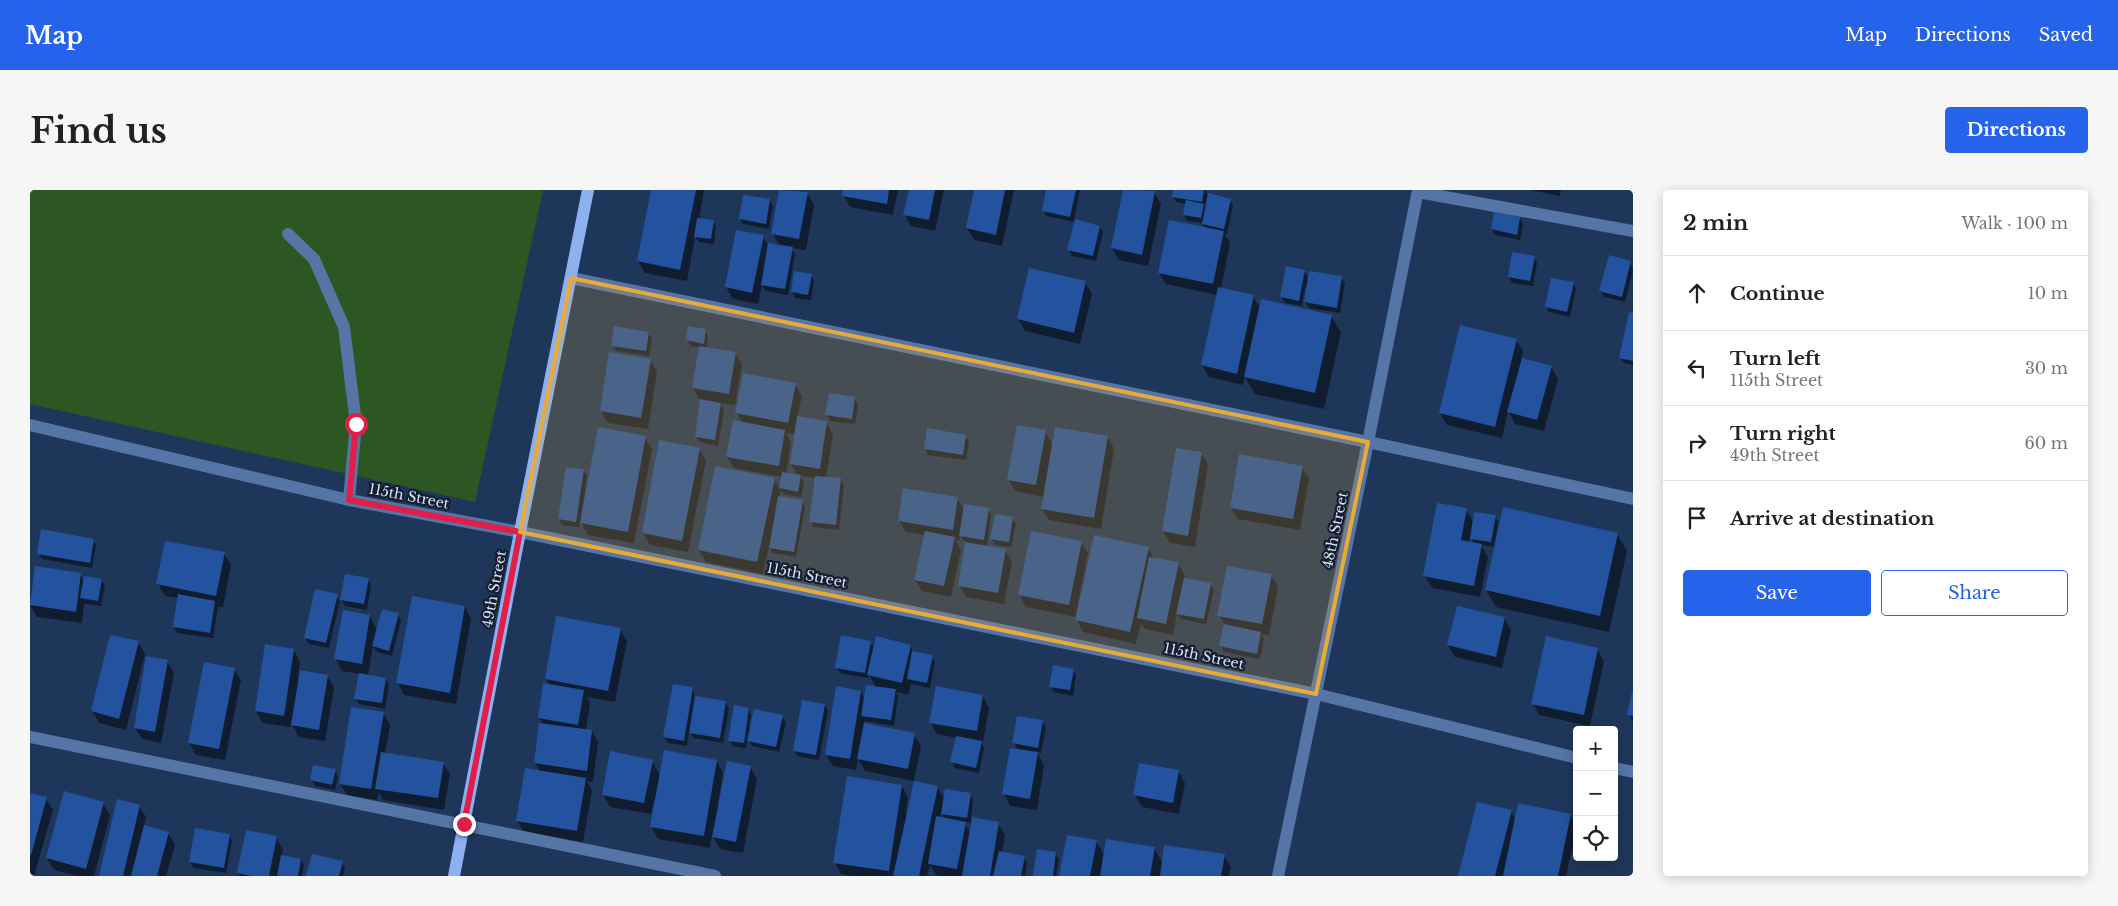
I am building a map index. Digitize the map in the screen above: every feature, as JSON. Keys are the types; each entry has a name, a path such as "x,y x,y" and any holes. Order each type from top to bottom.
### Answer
{"main road":[{"name":"49th Street","path":"454,876 588,190"}],"street":[{"path":"1418,191 1633,230"},
{"name":"48th Street","path":"1278,876 1418,191"},
{"path":"288,234 314,259 344,327 356,424 349,500"},
{"path":"571,278 1368,442 1633,499"},
{"name":"115th Street","path":"30,425 349,500 520,532 1316,694 1573,757"},
{"path":"30,737 715,876"},
{"path":"1618,769 1633,772"}],"highlighted area":[{"path":"571,278 1368,442 1316,694 520,532"}],"green space":[{"path":"30,190 543,190 475,502 30,404"}],"building":[{"path":"651,190 696,190 680,270 637,261"},
{"path":"779,190 808,192 799,239 771,234"},
{"path":"843,190 889,190 887,204 842,196"},
{"path":"909,190 935,190 929,220 903,215"},
{"path":"974,190 1005,190 996,235 966,228"},
{"path":"1046,190 1076,190 1070,217 1042,211"},
{"path":"1123,190 1155,191 1142,255 1111,248"},
{"path":"1173,190 1204,190 1202,202 1172,197"},
{"path":"1208,193 1231,199 1224,229 1202,224"},
{"path":"743,195 770,199 766,224 739,219"},
{"path":"1186,200 1204,204 1201,218 1183,215"},
{"path":"1494,212 1520,217 1517,235 1491,229"},
{"path":"697,218 714,220 711,239 694,237"},
{"path":"1075,219 1100,226 1093,256 1067,250"},
{"path":"1169,220 1224,231 1213,284 1158,273"},
{"path":"736,230 764,235 752,293 725,287"},
{"path":"768,243 793,247 785,289 761,285"},
{"path":"1512,252 1535,256 1530,281 1508,277"},
{"path":"1609,255 1631,261 1622,297 1599,291"},
{"path":"1286,266 1305,270 1299,301 1280,297"},
{"path":"1029,268 1086,281 1074,333 1017,319"},
{"path":"794,271 812,274 808,295 791,292"},
{"path":"1309,271 1342,276 1337,308 1304,302"},
{"path":"1551,278 1574,282 1567,312 1545,307"},
{"path":"1218,287 1254,295 1237,374 1201,365"},
{"path":"1261,299 1332,315 1315,393 1244,377"},
{"path":"1629,312 1633,313 1633,361 1619,358"},
{"path":"1460,325 1517,339 1495,427 1439,413"},
{"path":"614,326 649,332 646,351 611,346"},
{"path":"688,326 706,329 704,344 686,340"},
{"path":"699,346 736,352 729,394 692,388"},
{"path":"609,352 651,359 641,418 600,411"},
{"path":"1522,358 1552,366 1537,420 1507,412"},
{"path":"743,373 796,383 788,423 735,413"},
{"path":"829,393 855,397 852,419 825,415"},
{"path":"700,399 721,403 715,440 695,437"},
{"path":"797,416 827,421 820,469 790,464"},
{"path":"733,420 785,430 779,466 726,457"},
{"path":"1017,425 1046,430 1036,485 1007,480"},
{"path":"598,427 646,436 628,532 580,523"},
{"path":"1055,427 1108,436 1094,518 1041,509"},
{"path":"927,428 966,435 963,455 924,449"},
{"path":"659,440 700,448 682,541 642,533"},
{"path":"1176,448 1202,452 1188,536 1162,531"},
{"path":"1239,454 1303,466 1293,519 1230,508"},
{"path":"715,466 775,478 757,562 698,550"},
{"path":"566,467 584,469 576,522 558,519"},
{"path":"782,472 801,475 798,492 779,488"},
{"path":"815,476 841,478 836,525 809,522"},
{"path":"903,488 958,497 953,530 898,521"},
{"path":"778,496 803,500 794,552 769,548"},
{"path":"1437,503 1467,508 1461,540 1482,544 1474,586 1423,576"},
{"path":"964,504 989,508 984,540 959,536"},
{"path":"1503,507 1618,533 1600,616 1485,590"},
{"path":"1474,512 1496,515 1491,542 1470,539"},
{"path":"995,514 1013,517 1009,542 990,539"},
{"path":"41,529 94,539 90,563 37,554"},
{"path":"925,531 955,537 944,586 914,580"},
{"path":"1031,531 1082,541 1069,605 1018,595"},
{"path":"1094,535 1149,547 1130,632 1075,620"},
{"path":"165,541 225,552 216,596 156,584"},
{"path":"965,542 1006,549 998,593 958,586"},
{"path":"1149,557 1179,562 1166,624 1137,618"},
{"path":"35,566 81,573 76,612 30,605"},
{"path":"1227,566 1272,574 1262,624 1217,616"},
{"path":"345,574 369,578 364,604 340,600"},
{"path":"84,576 102,579 98,601 80,598"},
{"path":"1184,578 1211,583 1204,619 1176,614"},
{"path":"315,589 338,594 326,643 304,638"},
{"path":"178,594 215,601 210,633 173,627"},
{"path":"412,596 465,606 450,693 396,683"},
{"path":"1457,606 1505,617 1496,657 1447,645"},
{"path":"382,609 399,613 389,651 372,646"},
{"path":"343,610 370,615 362,664 334,659"},
{"path":"556,616 621,628 608,691 545,679"},
{"path":"1224,624 1261,632 1257,654 1219,646"},
{"path":"110,635 139,641 119,719 91,711"},
{"path":"841,635 871,641 865,673 835,668"},
{"path":"876,636 911,645 902,683 867,675"},
{"path":"1546,636 1598,648 1584,715 1531,704"},
{"path":"265,644 294,649 284,716 255,711"},
{"path":"912,651 933,655 927,683 907,679"},
{"path":"146,656 168,660 155,732 134,728"},
{"path":"204,662 235,668 219,749 188,743"},
{"path":"1053,665 1074,669 1070,690 1049,687"},
{"path":"300,670 328,675 319,730 291,725"},
{"path":"359,673 386,678 382,703 354,699"},
{"path":"543,683 584,690 578,725 538,718"},
{"path":"673,684 693,687 684,741 663,737"},
{"path":"866,685 896,689 891,720 861,716"},
{"path":"836,686 861,691 850,759 825,755"},
{"path":"936,686 983,695 977,731 929,723"},
{"path":"1633,692 1633,716 1627,715"},
{"path":"695,696 726,701 720,738 689,733"},
{"path":"802,700 825,704 816,755 793,751"},
{"path":"734,705 749,708 744,743 728,741"},
{"path":"351,707 384,712 371,789 339,784"},
{"path":"754,709 783,715 776,747 747,741"},
{"path":"1017,716 1043,720 1038,748 1012,743"},
{"path":"539,723 592,730 587,771 534,763"},
{"path":"864,723 915,733 908,769 857,759"},
{"path":"956,736 982,741 976,768 950,762"},
{"path":"1010,748 1038,752 1030,799 1002,794"},
{"path":"664,750 717,760 704,836 650,827"},
{"path":"610,751 653,760 644,803 602,795"},
{"path":"381,752 444,762 438,798 375,789"},
{"path":"727,761 751,766 736,842 712,837"},
{"path":"1139,763 1179,770 1173,803 1133,795"},
{"path":"313,765 336,769 332,785 310,780"},
{"path":"525,768 586,778 577,831 516,821"},
{"path":"847,776 902,785 889,871 833,863"},
{"path":"914,781 938,786 919,876 893,876"},
{"path":"945,789 971,793 967,818 941,814"},
{"path":"64,791 104,802 86,869 46,858"},
{"path":"30,793 47,797 31,855 30,855"},
{"path":"117,799 140,805 123,876 99,876"},
{"path":"1477,802 1512,810 1495,876 1458,876"},
{"path":"1518,803 1571,814 1558,876 1503,876"},
{"path":"936,816 966,822 957,869 928,864"},
{"path":"972,817 999,822 990,876 962,876"},
{"path":"144,825 169,832 157,876 131,876"},
{"path":"195,828 230,834 224,868 189,862"},
{"path":"246,830 277,836 269,876 252,876 237,873"},
{"path":"1067,835 1097,840 1090,876 1059,876"},
{"path":"1106,839 1155,847 1150,876 1100,876"},
{"path":"1164,845 1225,854 1221,876 1160,876"},
{"path":"1037,849 1056,852 1053,876 1033,876"},
{"path":"999,851 1025,856 1021,876 993,876"},
{"path":"312,854 343,861 339,876 306,876"},
{"path":"281,855 301,859 298,876 277,876"}],"route":[{"path":"356,424 349,500 520,532 464,824"}]}
